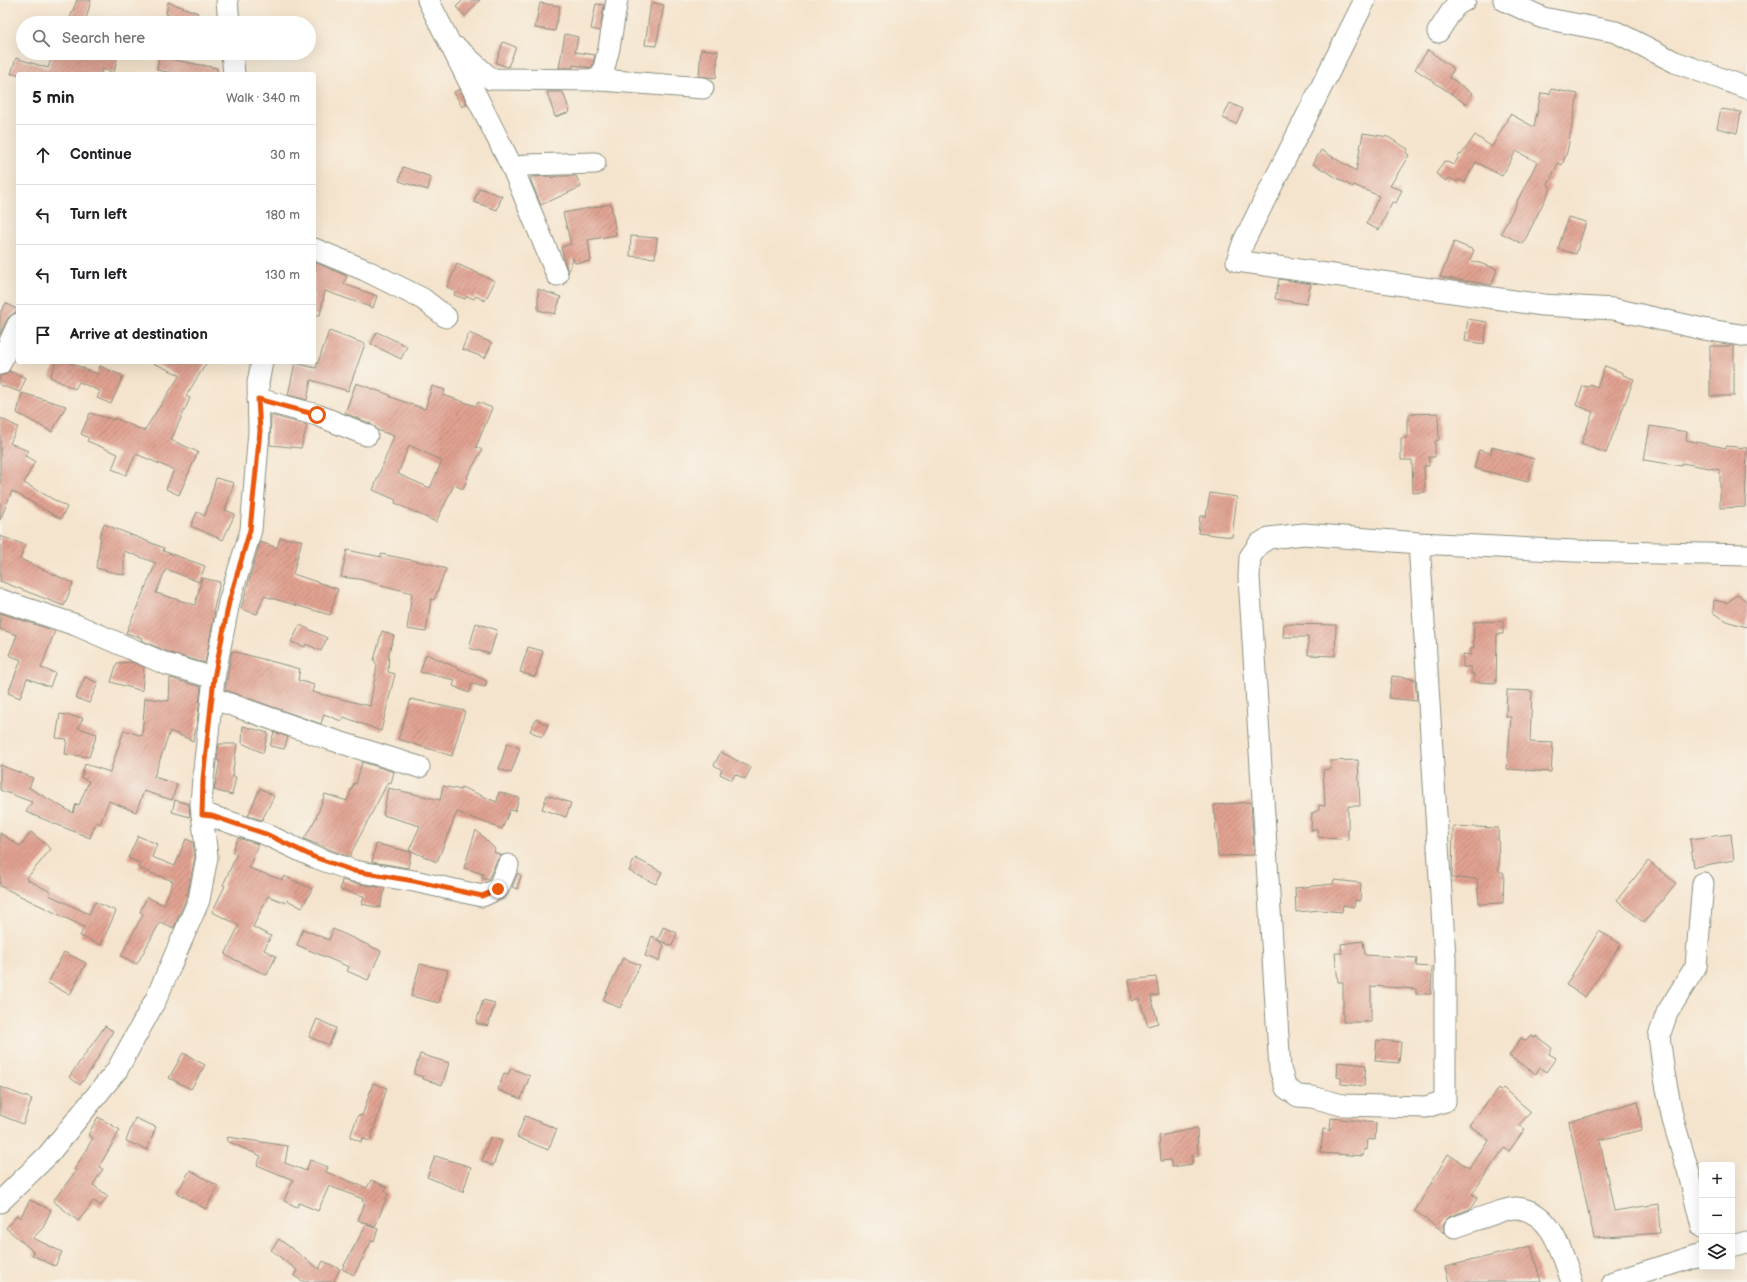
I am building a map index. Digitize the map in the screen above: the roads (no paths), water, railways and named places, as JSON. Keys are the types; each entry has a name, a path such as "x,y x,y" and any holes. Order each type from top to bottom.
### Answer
{"street":[{"path":"227,0 228,16"},
{"path":"428,0 513,169 557,275"},
{"path":"602,80 610,48 616,0"},
{"path":"1365,0 1244,241 1237,261 1543,305 1614,309 1703,329 1747,336"},
{"path":"1438,32 1455,6 1466,0"},
{"path":"1504,0 1543,18 1616,32 1675,62 1747,88"},
{"path":"449,41 491,79 602,80 703,88"},
{"path":"233,60 234,72"},
{"path":"479,102 483,88 491,79"},
{"path":"513,169 527,165 595,163"},
{"path":"316,250 366,270 424,299 446,317"},
{"path":"0,364 16,328"},
{"path":"0,1202 48,1155 117,1070 156,999 199,900 207,857 202,815 203,779 213,688 229,602 250,530 260,431 258,383 262,364"},
{"path":"258,399 317,415 367,435"},
{"path":"1419,543 1445,958 1445,1101 1426,1107 1342,1105 1312,1097 1298,1096 1286,1088 1280,1069 1249,577 1250,557 1259,544 1269,538 1304,534 1419,543 1574,551 1747,555"},
{"path":"0,600 76,625 166,664 213,688 326,738 419,766"},
{"path":"202,815 212,816 266,834 314,857 354,871 414,881 482,896 498,889 508,865"},
{"path":"1699,1214 1673,1120 1659,1036 1667,1013 1696,966 1703,883"},
{"path":"1455,1227 1516,1208 1532,1213 1545,1223 1554,1234 1572,1282"},
{"path":"1735,1245 1747,1242"},
{"path":"1613,1282 1699,1255"}]}
